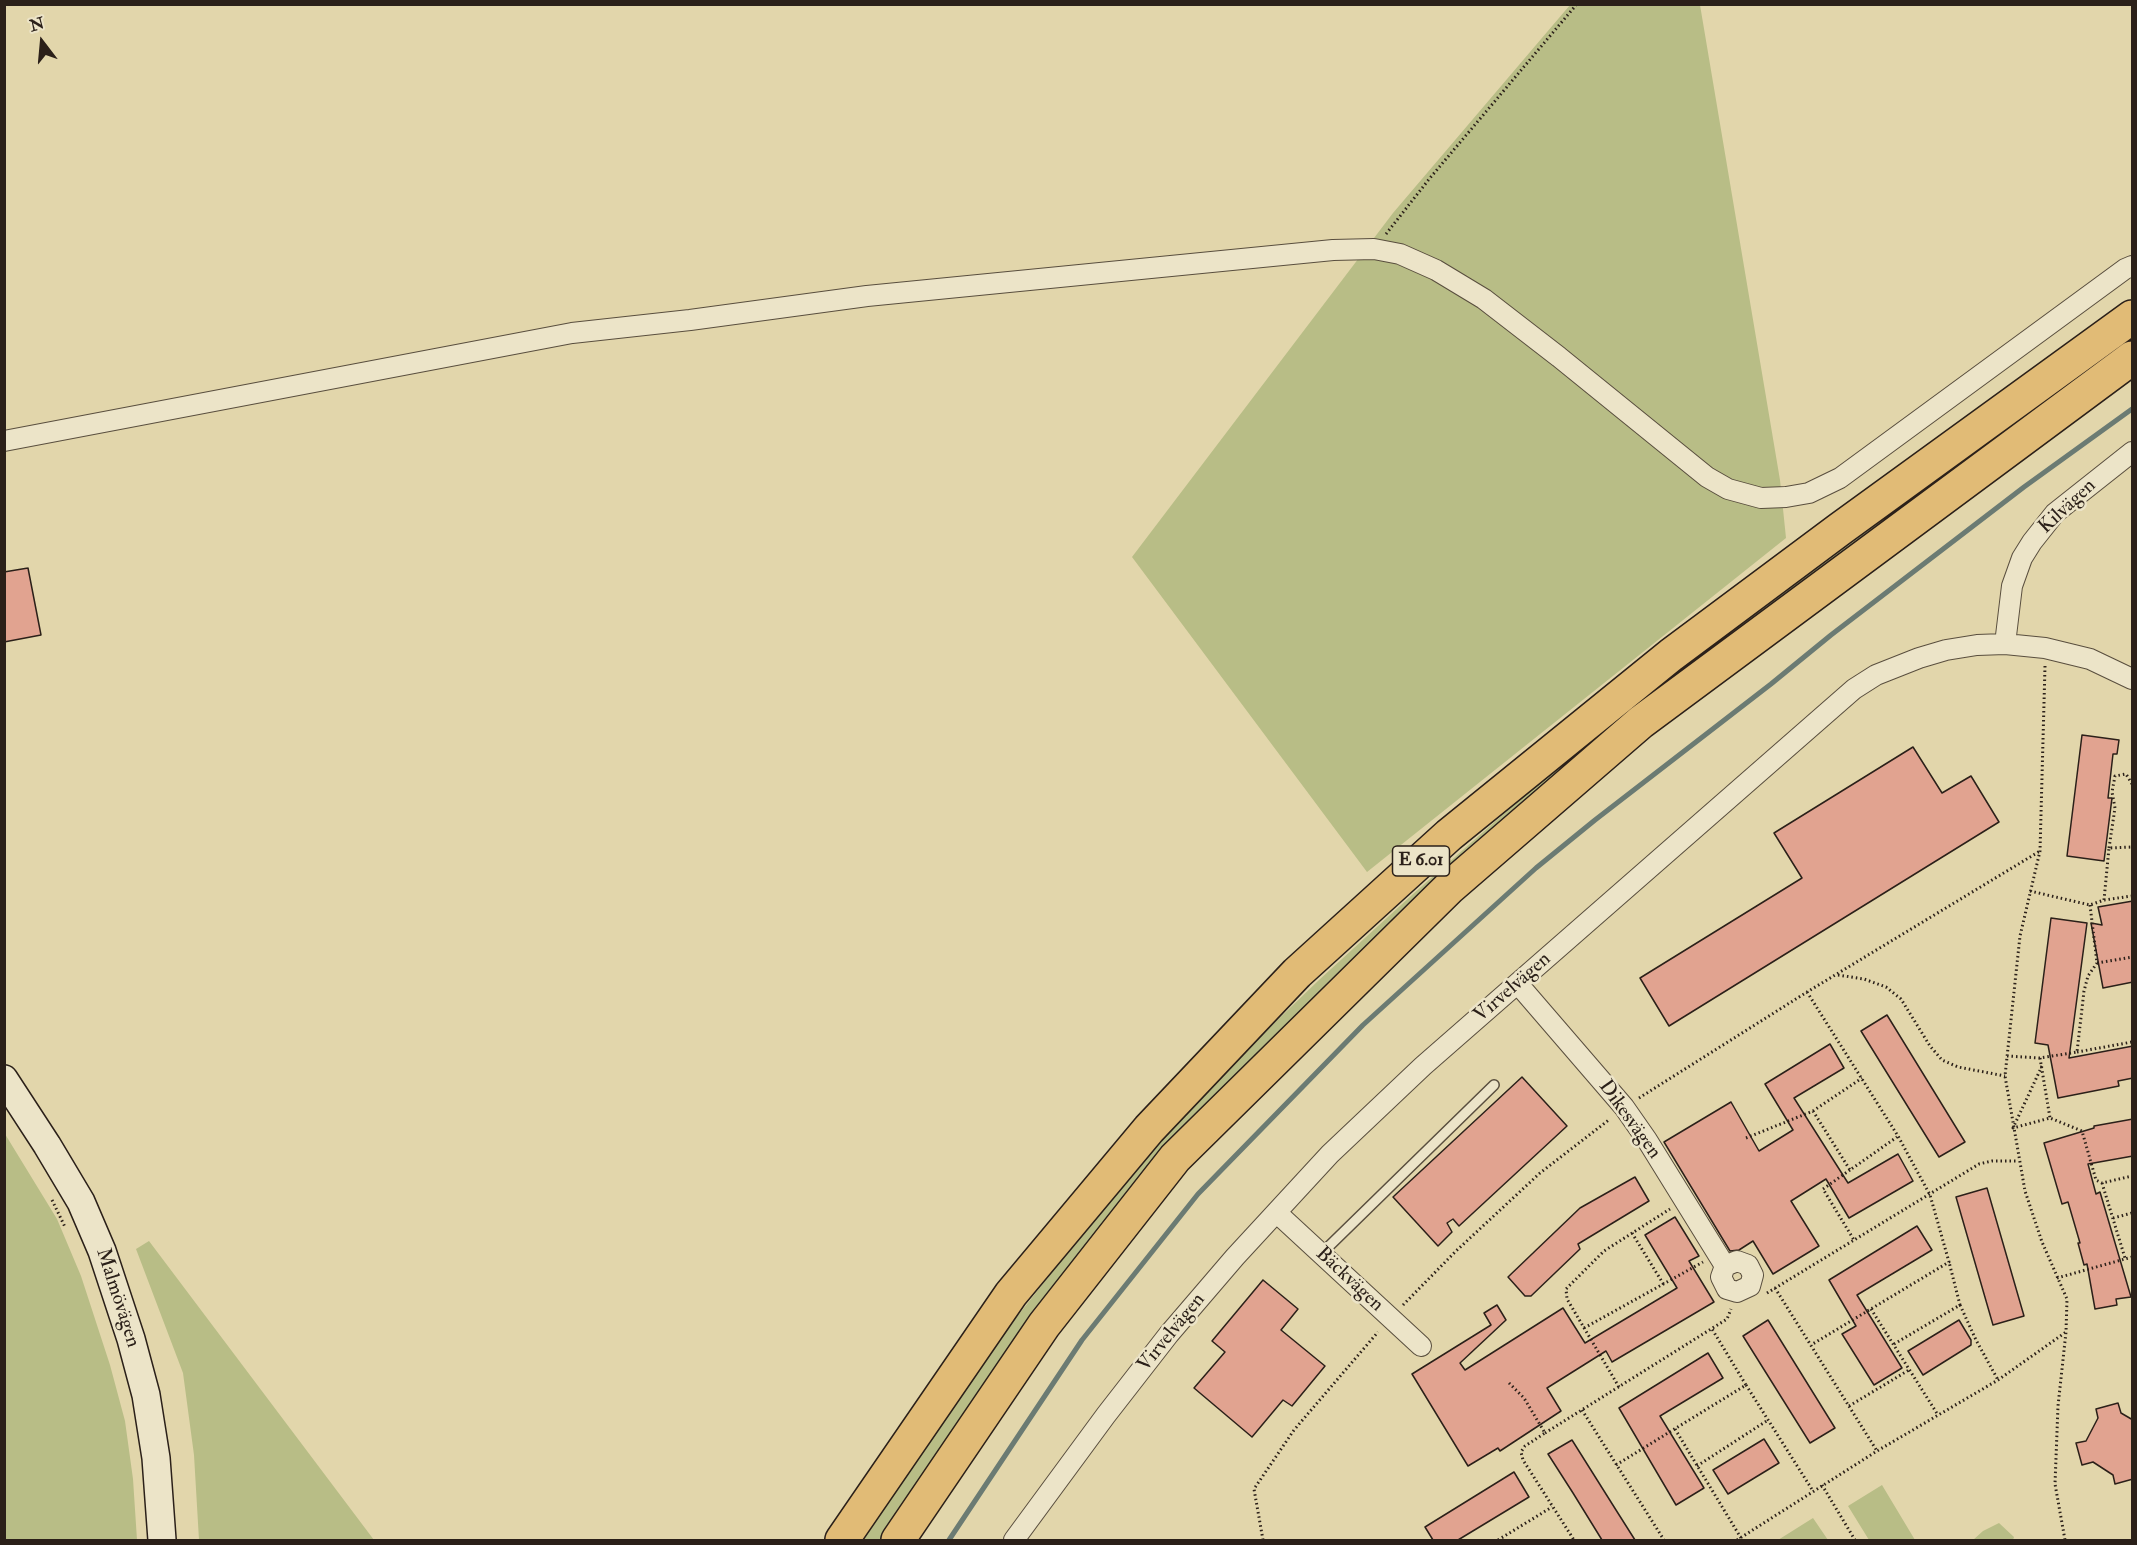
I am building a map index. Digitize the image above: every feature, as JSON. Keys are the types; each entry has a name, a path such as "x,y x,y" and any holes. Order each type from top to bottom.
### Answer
{"highway":[{"name":"E 6.01","path":"842,1540 1011,1294 1149,1129 1297,973 1449,835 1671,655 1840,529 2133,317"},
{"name":"E 6.01","path":"898,1540 1044,1325 1175,1158 1449,888 1641,722 2133,358"}],"main road":[{"name":"Malmövägen","path":"4,1079 48,1145 81,1202 109,1272 146,1395 156,1458 162,1540"}],"street":[{"path":"4,441 572,333 867,296 1333,250 1374,249 1400,254 1436,270 1484,299 1707,477 1728,489 1761,498 1786,497 1809,493 1840,478 2125,269 2133,266"},
{"name":"Kilvägen","path":"2005,644 2012,586 2022,558 2032,542 2055,513 2133,453"},
{"name":"Virvelvägen","path":"1014,1540 1169,1334 1330,1155 1423,1066 1854,689 1886,670 1919,657 1966,647 2005,644 2045,648 2090,659 2133,679"},
{"name":"Dikesvägen","path":"1518,984 1624,1107 1721,1260 1721,1276 1727,1289 1744,1289"},
{"name":"Bäckvägen","path":"1277,1213 1421,1346"}],"lane":[{"path":"1321,1254 1494,1085"}],"path":[{"path":"1374,249 1430,178 1577,4"},
{"path":"2045,648 2040,851 2020,936 2005,1076 2025,1191 2038,1232 2067,1299 2058,1406 2055,1484 2065,1540"},
{"path":"2104,900 2115,808 2112,792 2115,776 2126,774 2133,784"},
{"path":"2109,848 2133,846"},
{"path":"1263,1540 1254,1489 1294,1430 1390,1318 1456,1251 1540,1173 1624,1107 1836,974 2040,851"},
{"path":"2030,891 2090,905 2104,900 2133,896"},
{"path":"2077,1052 2084,991 2088,976 2097,963 2090,905"},
{"path":"2097,963 2133,957"},
{"path":"1836,974 1864,979 1886,987 1902,999 1930,1046 1942,1059 1959,1067 2005,1076"},
{"path":"1807,992 1898,1136 1930,1195 1959,1305 1998,1380"},
{"path":"2007,1056 2040,1058 2133,1042"},
{"path":"2040,1058 2050,1118"},
{"path":"2013,1128 2042,1066"},
{"path":"1746,1138 1813,1111 1862,1078"},
{"path":"1813,1111 1850,1170"},
{"path":"2013,1128 2050,1118 2082,1131 2096,1180 2102,1183 2133,1176"},
{"path":"1854,1240 1823,1189 1898,1136"},
{"path":"1572,1540 1523,1460 1521,1452 1525,1446 1727,1319 1744,1289 1764,1294 1979,1164 1992,1161 2018,1161"},
{"path":"2102,1183 2125,1258"},
{"path":"52,1200 66,1228"},
{"path":"1619,1387 1566,1299 1566,1289 1604,1251 1684,1200"},
{"path":"2113,1218 2133,1213"},
{"path":"1632,1233 1664,1285"},
{"path":"2057,1278 2133,1257"},
{"path":"1584,1328 1664,1285 1721,1260"},
{"path":"1811,1345 1948,1262"},
{"path":"1775,1288 1877,1451"},
{"path":"1894,1344 1959,1305"},
{"path":"1872,1309 1938,1415"},
{"path":"1712,1329 1813,1491"},
{"path":"1737,1540 1877,1451 1998,1380 2066,1332"},
{"path":"1849,1406 1910,1370"},
{"path":"1509,1383 1524,1398 1545,1433"},
{"path":"1616,1465 1746,1385"},
{"path":"1582,1410 1664,1540"},
{"path":"1697,1466 1768,1420"},
{"path":"1675,1429 1741,1538"},
{"path":"1822,1485 1855,1540"},
{"path":"1498,1540 1552,1507"}],"green space":[{"path":"1570,5 1700,5 1780,480 1786,538 1367,872 1132,557 1393,213"},
{"path":"2132,337 2132,352 1322,992 881,1540 857,1540 1001,1337 1068,1252 1166,1135 1238,1058 1319,980 1524,796 1675,676 1812,572"},
{"path":"5,1134 57,1219 81,1276 110,1365 125,1421 133,1479 137,1540 5,1540"},
{"path":"149,1241 374,1540 199,1540 194,1455 183,1373 136,1249"},
{"path":"1882,1485 1915,1540 1869,1540 1848,1506"},
{"path":"1813,1518 1828,1540 1778,1540"},
{"path":"1999,1523 2014,1537 2013,1540 1973,1540 1983,1531"}],"building":[{"path":"28,568 41,635 4,642 4,572"},
{"path":"2082,735 2119,740 2117,754 2113,754 2108,798 2112,798 2104,861 2067,856"},
{"path":"1913,747 1942,793 1971,776 1999,822 1669,1026 1640,978 1802,878 1774,833"},
{"path":"2133,901 2133,982 2103,988 2091,923 2102,925 2098,907"},
{"path":"2051,918 2087,923 2069,1058 2133,1046 2133,1078 2118,1081 2119,1086 2058,1098 2048,1045 2035,1043"},
{"path":"1887,1015 1965,1142 1939,1157 1861,1031"},
{"path":"1830,1044 1844,1068 1794,1098 1848,1183 1898,1154 1913,1181 1849,1218 1826,1179 1791,1201 1819,1246 1773,1274 1753,1241 1739,1250 1730,1251 1664,1142 1731,1102 1759,1151 1793,1130 1765,1084"},
{"path":"1522,1077 1567,1126 1459,1226 1453,1219 1447,1223 1452,1232 1438,1246 1393,1197"},
{"path":"2133,1119 2133,1156 2088,1164 2096,1194 2100,1192 2131,1297 2116,1299 2117,1305 2095,1309 2087,1264 2084,1265 2068,1202 2062,1204 2044,1143 2094,1128 2094,1126"},
{"path":"1635,1177 1649,1201 1578,1244 1580,1249 1531,1296 1525,1296 1508,1277 1580,1208"},
{"path":"1987,1188 2024,1316 1993,1325 1956,1197"},
{"path":"1675,1217 1699,1256 1689,1261 1714,1302 1612,1362 1606,1351 1547,1388 1561,1411 1500,1451 1498,1448 1468,1466 1412,1374 1491,1325 1484,1313 1497,1305 1506,1320 1460,1363 1465,1370 1563,1308 1585,1343 1647,1306 1677,1288 1645,1235"},
{"path":"1917,1226 1932,1250 1857,1295 1902,1368 1874,1385 1842,1334 1856,1326 1829,1280"},
{"path":"1263,1280 1298,1309 1281,1330 1325,1366 1292,1406 1283,1400 1252,1437 1194,1388 1225,1352 1212,1341"},
{"path":"1768,1320 1835,1428 1810,1443 1743,1336"},
{"path":"1959,1320 1971,1340 1971,1345 1923,1375 1908,1351"},
{"path":"1708,1353 1723,1378 1660,1416 1704,1488 1676,1505 1619,1408"},
{"path":"2118,1403 2121,1413 2133,1420 2133,1479 2115,1484 2113,1475 2093,1462 2082,1465 2076,1443 2086,1441 2098,1418 2096,1409"},
{"path":"1764,1439 1779,1463 1728,1494 1713,1470"},
{"path":"1572,1440 1635,1540 1602,1540 1548,1454"},
{"path":"1514,1472 1529,1497 1458,1540 1433,1540 1425,1527"}],"waterway":[{"path":"949,1540 1082,1340 1198,1194 1363,1025 1536,868 1595,820 2024,487 2132,409"}]}
